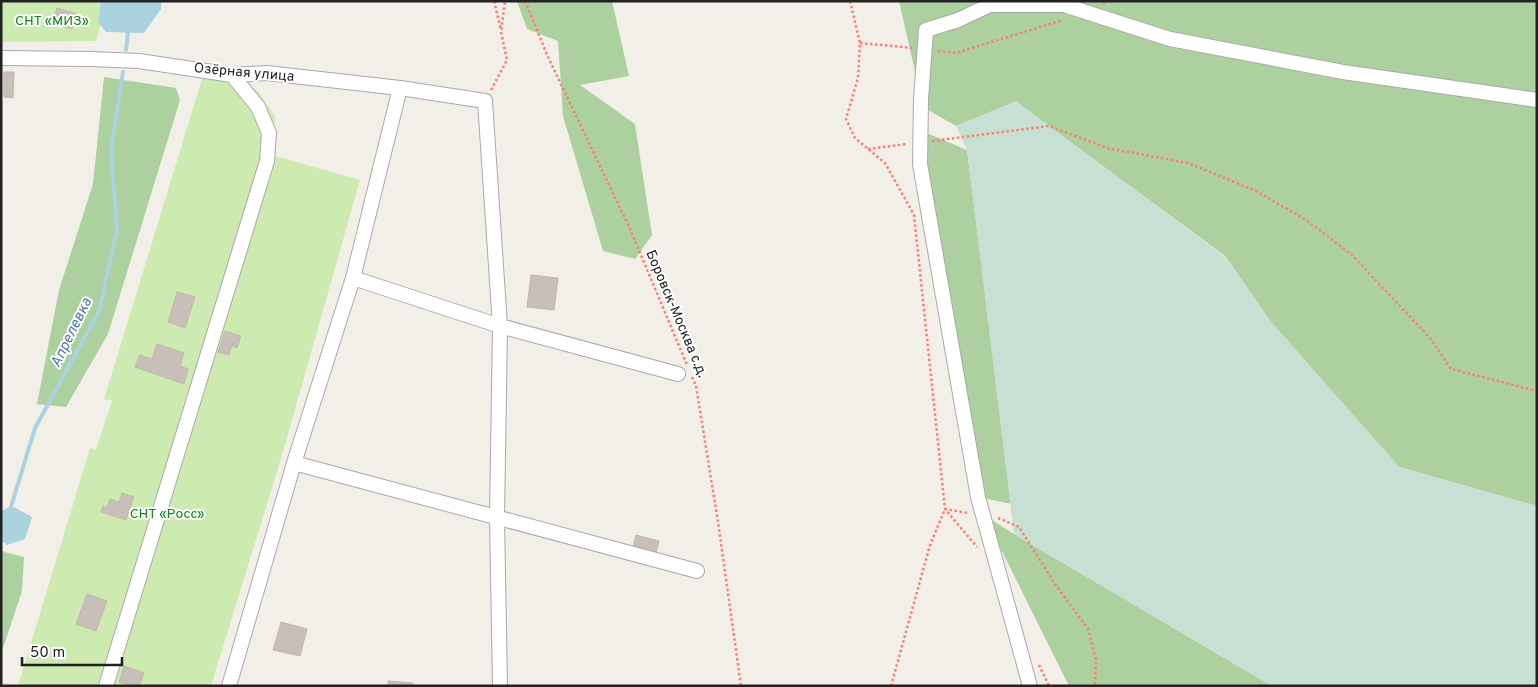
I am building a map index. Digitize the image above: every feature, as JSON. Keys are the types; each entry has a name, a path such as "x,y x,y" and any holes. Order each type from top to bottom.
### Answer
{"street":[{"path":"1030,686 978,497 922,174 920,142 921,99 926,30 958,20 990,5 1064,5 1170,39 1343,72 1537,100"},
{"name":"Озёрная улица","path":"1,58 139,61 232,75 267,73 400,88 485,101"},
{"path":"106,686 267,161 269,133 258,107 232,75"},
{"path":"229,686 294,463 352,278 400,88"},
{"path":"485,101 500,326 498,518 500,686"},
{"path":"352,278 500,326 686,373"},
{"path":"294,463 697,571"}],"path":[{"path":"485,101 507,60 494,1"},
{"path":"501,32 505,1"},
{"name":"Боровск-Москва с.д.","path":"525,1 548,57 630,229 686,373 696,386 718,522 741,686"},
{"path":"850,1 860,43 858,78 846,119 855,138 885,163 914,215 944,509 930,545 891,686"},
{"path":"860,43 956,53 1086,12 1109,1"},
{"path":"868,149 1049,126 1107,148 1188,163 1256,191 1306,220 1351,254 1430,338 1451,369 1537,391"},
{"path":"944,509 995,516 1019,527 1088,629 1096,660 1095,686"},
{"path":"944,509 980,551"},
{"path":"1036,659 1049,686"}],"green space":[{"name":"СНТ «МИЗ»","path":"1,1 108,1 96,41 1,42"},
{"path":"517,1 612,1 629,76 580,85 635,124 652,235 635,259 603,251 563,116 558,41 527,29"},
{"path":"899,1 1537,1 1537,506 1399,467 1271,322 1225,256 1016,102 956,126 923,107"},
{"name":"СНТ «Росс»","path":"206,66 258,91 275,117 272,155 360,180 283,452 211,686 18,686 90,448 96,450 112,401 104,399"},
{"path":"104,77 176,88 180,100 108,334 66,407 37,404 59,290 93,184"},
{"path":"1016,101 1225,257 1271,322 1399,467 1537,506 1537,686 1272,686 1014,534 967,150 956,126"},
{"path":"922,131 967,150 1012,504 978,497"},
{"path":"984,515 1014,534 1272,686 1069,686"},
{"path":"1,551 24,557 22,591 1,654"}],"water":[{"path":"101,1 161,1 161,9 144,33 106,32 98,22"},
{"path":"12,506 32,517 25,539 7,545 1,540 1,511"}],"building":[{"path":"57,8 77,14 72,29 52,23"},
{"path":"4,72 14,72 13,98 4,97"},
{"path":"531,275 558,278 554,310 527,307"},
{"path":"177,292 195,297 185,328 168,322"},
{"path":"225,331 241,336 237,348 232,346 229,355 218,352"},
{"path":"157,344 184,353 180,366 188,369 184,384 135,367 140,355 152,359"},
{"path":"122,493 134,497 126,520 101,512 103,506 107,508 110,499 119,502"},
{"path":"636,535 659,541 655,556 632,550"},
{"path":"87,594 107,601 96,631 76,624"},
{"path":"281,622 307,629 300,656 273,650"},
{"path":"124,666 144,673 139,686 130,686 119,682"},
{"path":"388,681 413,683 413,686 388,686"}],"waterway":[{"path":"126,50 128,32"},
{"name":"Апрелевка","path":"10,510 35,428 99,311 117,230 111,149 123,72"}]}
